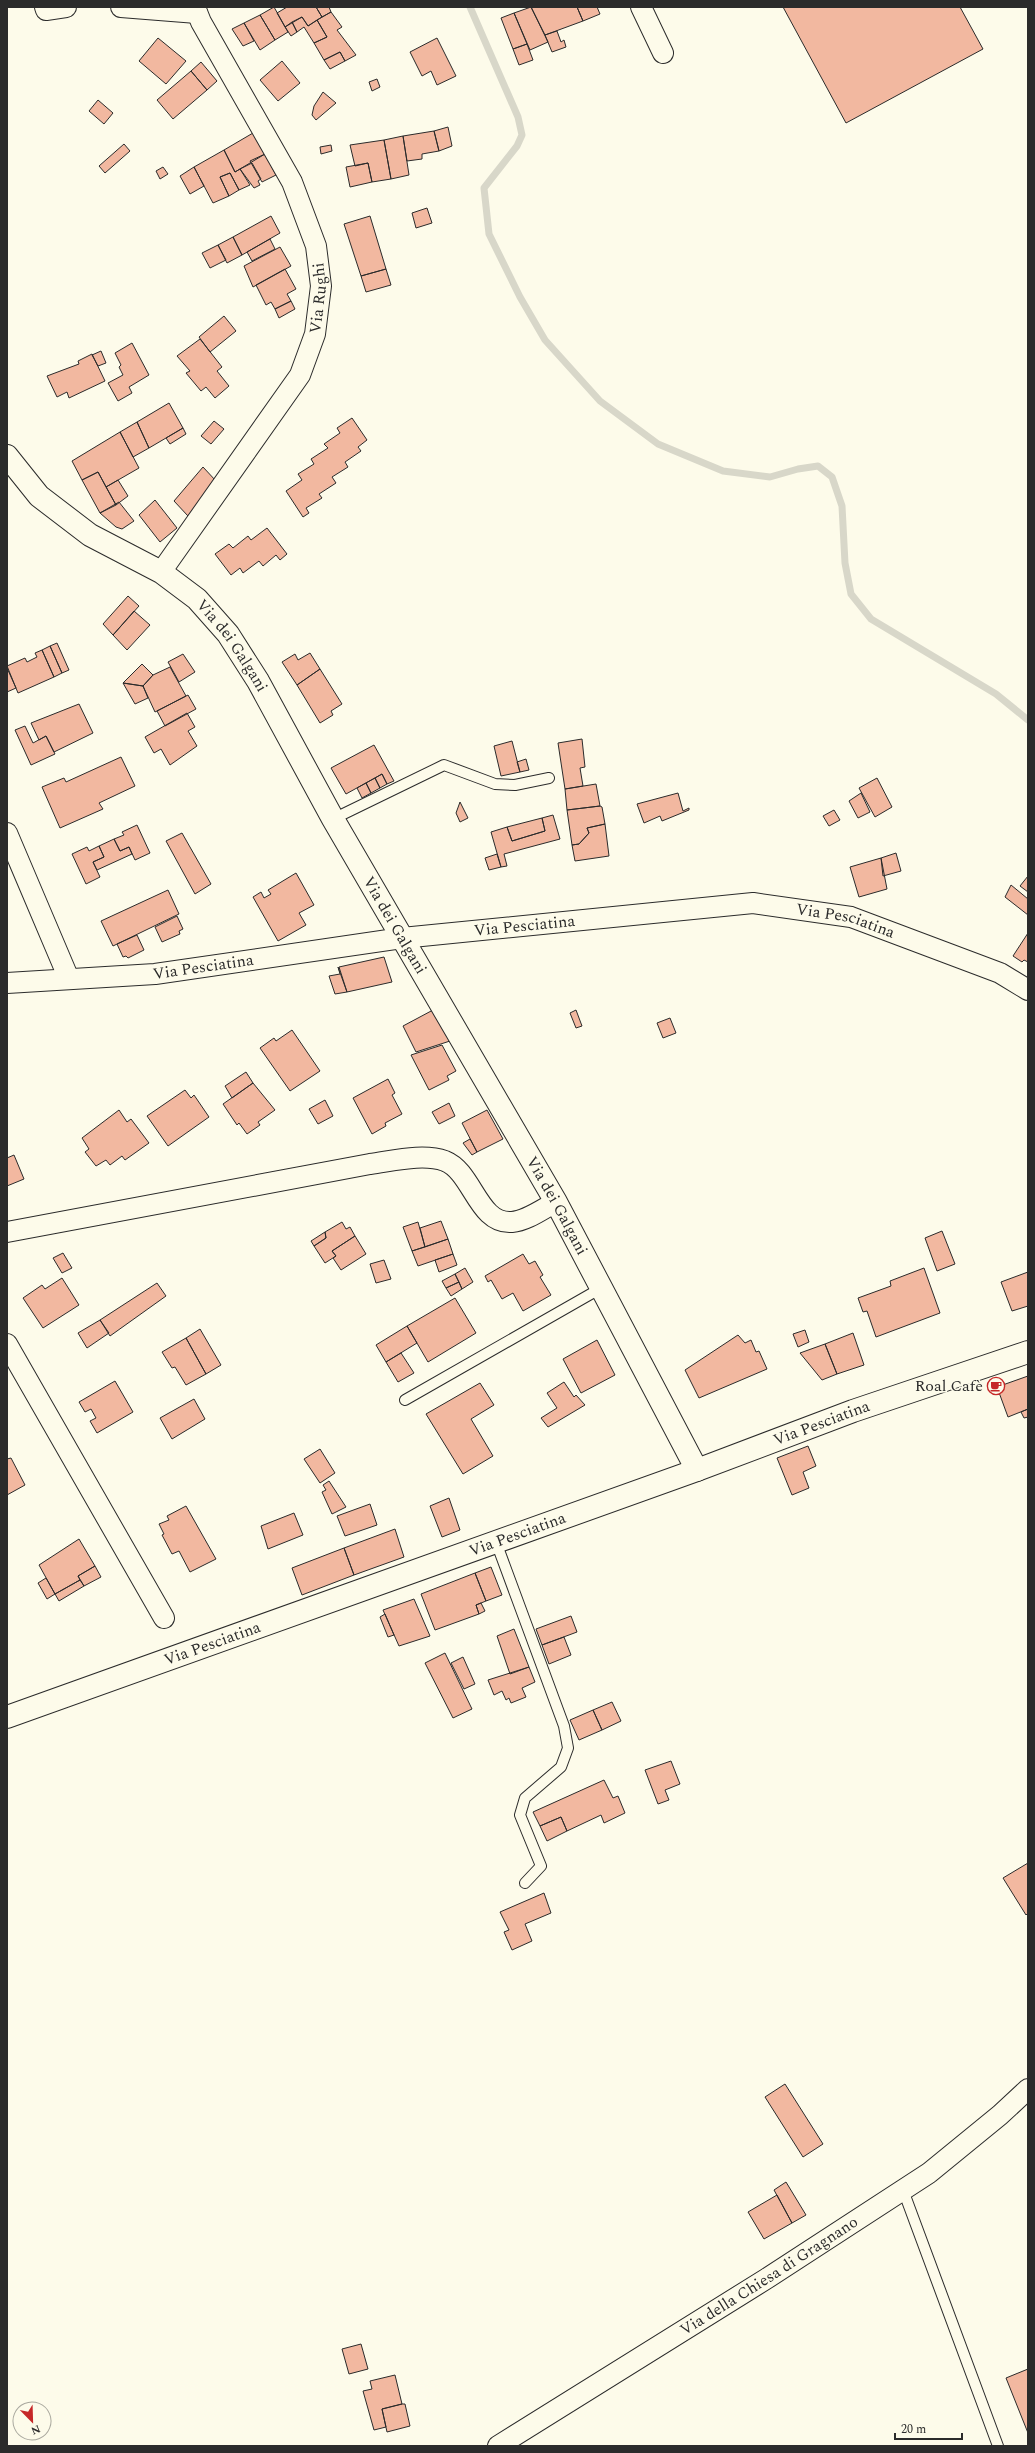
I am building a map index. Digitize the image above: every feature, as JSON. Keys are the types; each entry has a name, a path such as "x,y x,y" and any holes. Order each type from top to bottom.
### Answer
{"street":[{"path":"45,7 46,10 66,7"},
{"path":"121,7 196,10"},
{"path":"641,7 663,53"},
{"name":"Via Rughi","path":"161,572 300,375 315,334 321,286 316,246 292,182 196,10"},
{"name":"Via dei Galgani","path":"7,456 39,496 90,535 161,572 197,599 228,634 258,681 333,819 466,1044 556,1202 603,1287 698,1470"},
{"path":"7,833 69,979"},
{"name":"Via Pesciatina","path":"7,983 155,974 402,938 753,903 851,917 1000,973 1028,990"},
{"path":"7,1232 370,1164 429,1158 446,1162 461,1173 485,1208 496,1219 512,1222 556,1202"},
{"path":"7,1344 164,1618"},
{"name":"Via Pesciatina","path":"7,1717 698,1470 853,1411 1028,1352"},
{"name":"Via della Chiesa di Gragnano","path":"498,2446 766,2279 903,2190 929,2172 1000,2115 1028,2089"}],"lane":[{"path":"333,819 444,765 495,784 514,786 549,778"},
{"path":"405,1400 603,1287"},
{"path":"496,1542 564,1726 568,1748 561,1767 525,1798 520,1815 540,1866 525,1883"},
{"path":"903,2190 998,2446"}],"building":[{"path":"274,7 288,32 275,40 260,15"},
{"path":"287,7 316,7 322,17 308,26 302,17 285,27 277,13"},
{"path":"316,7 329,7 331,12 322,17"},
{"path":"531,7 548,42 530,50 514,13"},
{"path":"531,7 577,7 583,21 545,35"},
{"path":"577,7 597,7 600,14 583,21"},
{"path":"783,7 960,7 983,49 846,123"},
{"path":"331,12 342,27 337,30 356,55 345,61 340,52 324,60 314,43 327,37 317,20"},
{"path":"514,13 527,44 513,49 501,18"},
{"path":"260,15 275,40 260,50 244,23"},
{"path":"302,17 308,26 317,20 327,37 314,43 304,27 297,32 292,22"},
{"path":"292,22 297,32 291,36 285,27"},
{"path":"244,23 254,41 243,46 232,29"},
{"path":"557,31 561,42 564,40 566,47 552,52 545,35"},
{"path":"158,38 186,61 166,84 139,61"},
{"path":"437,38 456,76 437,85 431,71 422,76 410,52"},
{"path":"527,44 533,60 519,65 513,49"},
{"path":"340,52 345,61 330,69 324,60"},
{"path":"282,61 300,83 278,101 260,80"},
{"path":"201,62 217,81 207,90 191,71"},
{"path":"191,71 207,90 173,119 157,100"},
{"path":"377,79 380,87 372,91 369,82"},
{"path":"323,92 336,103 316,120 312,115 314,106"},
{"path":"98,100 113,113 104,124 89,111"},
{"path":"448,127 452,146 439,151 434,131"},
{"path":"434,131 439,151 422,154 422,159 407,161 403,136"},
{"path":"253,133 265,154 235,172 224,150"},
{"path":"403,136 409,175 391,179 384,140"},
{"path":"384,140 391,179 372,182 368,163 355,166 350,145"},
{"path":"124,144 130,151 105,173 99,166"},
{"path":"331,145 332,151 321,154 320,147"},
{"path":"224,150 235,172 240,169 250,185 239,190 230,173 220,177 229,196 213,203 194,167"},
{"path":"265,154 276,175 262,182 250,161"},
{"path":"252,163 261,179 258,181 260,185 254,188 240,169"},
{"path":"368,163 372,182 350,187 346,167"},
{"path":"163,167 168,174 160,179 156,171"},
{"path":"194,167 204,186 190,194 180,176"},
{"path":"230,173 239,190 229,196 220,177"},
{"path":"427,208 432,223 416,228 412,213"},
{"path":"271,216 280,233 242,255 233,237"},
{"path":"370,216 386,269 361,276 344,224"},
{"path":"233,237 242,255 227,263 218,245"},
{"path":"270,239 275,249 252,261 247,252"},
{"path":"218,245 226,260 210,268 202,253"},
{"path":"280,247 291,266 253,287 244,266"},
{"path":"285,269 296,289 287,294 291,301 275,309 271,302 266,305 256,285"},
{"path":"386,269 391,285 366,292 361,276"},
{"path":"291,301 295,309 279,318 275,309"},
{"path":"224,316 236,331 210,352 199,337"},
{"path":"200,339 222,367 217,371 229,386 215,398 206,387 201,391 186,373 190,371 177,356"},
{"path":"132,343 149,375 129,387 132,393 118,401 108,383 123,375 119,367 121,365 115,353"},
{"path":"101,351 106,363 98,366 92,355"},
{"path":"92,354 105,381 69,398 67,392 57,397 47,376 79,364 78,361"},
{"path":"169,403 183,428 149,448 137,422"},
{"path":"352,418 367,440 358,447 361,451 345,462 348,467 332,477 336,483 319,494 322,498 306,508 309,513 303,517 286,491 302,480 298,474 314,464 311,459 328,448 324,444 340,433 337,428"},
{"path":"214,421 224,429 211,444 201,436"},
{"path":"137,422 149,448 133,457 120,432"},
{"path":"183,428 186,434 170,444 166,438"},
{"path":"120,432 139,468 106,487 98,472 82,480 72,461"},
{"path":"203,467 216,481 188,516 174,501"},
{"path":"98,472 116,505 100,513 82,480"},
{"path":"118,480 128,496 116,505 106,487"},
{"path":"155,500 177,528 160,542 139,515"},
{"path":"119,502 134,521 122,529 116,527 100,513"},
{"path":"267,528 287,554 280,560 276,555 263,566 259,561 243,573 240,568 231,575 215,554 229,544 233,548 248,536 251,540"},
{"path":"128,596 139,606 113,635 103,624"},
{"path":"134,611 150,625 127,650 113,635"},
{"path":"57,643 69,670 62,673 50,646"},
{"path":"50,646 62,673 54,677 42,650"},
{"path":"42,650 54,677 18,693 7,666 25,658 27,662 37,657 35,653"},
{"path":"310,653 320,669 297,685 282,662 295,654 298,660"},
{"path":"183,654 195,672 179,682 168,662"},
{"path":"142,664 153,675 143,686 123,683"},
{"path":"170,667 186,696 155,712 143,686 153,675"},
{"path":"7,668 16,688 7,692"},
{"path":"320,669 342,704 331,711 333,715 320,723 297,685"},
{"path":"123,683 143,686 148,698 135,704"},
{"path":"188,695 196,709 165,726 157,711"},
{"path":"79,704 93,733 54,752 46,736 39,740 31,723"},
{"path":"187,713 195,727 188,731 197,746 170,765 161,749 154,753 145,737"},
{"path":"25,726 33,743 46,736 55,754 31,765 15,730"},
{"path":"582,739 585,767 580,768 583,786 565,789 558,743"},
{"path":"512,741 520,772 501,776 494,746"},
{"path":"374,745 394,781 387,784 382,774 346,794 331,768"},
{"path":"121,757 135,786 99,803 103,809 60,828 42,787 64,778 66,782"},
{"path":"526,759 529,770 520,772 517,762"},
{"path":"382,774 387,784 380,788 375,778"},
{"path":"375,778 380,788 371,793 366,783"},
{"path":"877,778 892,807 875,817 859,788"},
{"path":"366,783 371,793 362,798 357,788"},
{"path":"596,784 600,806 567,810 565,789"},
{"path":"678,793 683,811 689,808 689,810 662,821 660,816 644,823 637,804"},
{"path":"861,793 870,812 858,818 849,801"},
{"path":"460,802 468,818 460,822 456,813"},
{"path":"602,807 605,824 587,828 589,833 579,844 572,845 567,810"},
{"path":"834,810 840,820 829,826 823,816"},
{"path":"553,815 560,839 504,854 507,866 501,867 491,832 507,827 512,841 545,831 542,818"},
{"path":"542,818 545,831 512,841 507,827"},
{"path":"605,824 609,856 575,861 572,845 579,844 589,833 587,828"},
{"path":"137,825 150,853 135,860 129,847 120,851 114,839 124,835 122,832"},
{"path":"182,833 211,884 195,894 166,841"},
{"path":"114,839 120,851 129,847 132,854 97,870 93,862 104,857 99,846"},
{"path":"99,846 104,857 93,862 100,877 86,884 72,854 87,847 89,851"},
{"path":"896,853 901,871 883,876 881,858"},
{"path":"497,854 501,867 489,870 485,858"},
{"path":"881,858 887,889 859,897 850,867"},
{"path":"296,873 314,905 299,913 306,925 278,941 253,897 261,892 264,898 271,894 268,890"},
{"path":"1028,876 1028,892 1020,886"},
{"path":"1011,885 1028,899 1028,915 1005,897"},
{"path":"168,890 179,914 113,946 101,921"},
{"path":"177,916 183,929 179,931 180,934 162,942 155,927"},
{"path":"1028,933 1028,962 1024,960 1022,962 1013,956"},
{"path":"137,935 144,950 128,958 126,956 123,957 117,944"},
{"path":"384,957 392,982 347,992 339,967"},
{"path":"338,967 347,992 335,994 329,976 340,974"},
{"path":"433,1010 450,1041 416,1052 403,1026"},
{"path":"576,1010 582,1026 576,1028 570,1013"},
{"path":"670,1018 676,1033 663,1038 657,1023"},
{"path":"292,1030 320,1071 290,1091 260,1048 274,1038 276,1041"},
{"path":"442,1045 456,1071 447,1076 449,1080 429,1090 411,1055"},
{"path":"246,1072 253,1083 232,1098 225,1086"},
{"path":"388,1079 395,1093 392,1095 402,1114 385,1123 386,1126 372,1134 353,1098"},
{"path":"253,1083 275,1110 258,1122 260,1125 247,1134 239,1123 237,1125 223,1104"},
{"path":"185,1090 191,1098 194,1095 209,1117 168,1146 147,1116"},
{"path":"325,1100 333,1116 318,1124 309,1109"},
{"path":"449,1103 455,1116 439,1124 432,1112"},
{"path":"119,1110 127,1122 131,1119 149,1143 125,1160 122,1156 110,1165 106,1160 96,1166 85,1152 89,1149 82,1138"},
{"path":"487,1110 503,1139 477,1152 462,1123"},
{"path":"470,1139 477,1152 472,1155 463,1143"},
{"path":"14,1155 24,1179 7,1186 7,1158"},
{"path":"441,1221 448,1239 425,1247 420,1228"},
{"path":"342,1222 346,1229 350,1227 355,1236 332,1251 336,1256 325,1263 314,1246 326,1238 325,1232"},
{"path":"418,1222 425,1247 412,1251 403,1227"},
{"path":"942,1231 955,1264 937,1271 925,1238"},
{"path":"325,1232 326,1238 314,1246 311,1241"},
{"path":"355,1236 366,1254 341,1270 333,1258 336,1256 332,1251"},
{"path":"448,1239 453,1254 418,1266 412,1251"},
{"path":"63,1253 72,1268 62,1273 53,1258"},
{"path":"453,1254 457,1265 439,1272 435,1260"},
{"path":"523,1254 529,1264 535,1261 543,1275 540,1277 551,1295 523,1311 513,1293 502,1299 491,1280 488,1282 485,1276"},
{"path":"384,1260 391,1279 376,1283 370,1264"},
{"path":"465,1268 473,1282 462,1289 455,1274"},
{"path":"924,1268 940,1313 876,1337 867,1311 863,1312 858,1298 891,1286 890,1281"},
{"path":"1028,1272 1028,1306 1012,1311 1001,1282"},
{"path":"455,1274 459,1282 446,1288 442,1281"},
{"path":"62,1278 79,1305 43,1328 23,1298 42,1285 45,1289"},
{"path":"459,1282 462,1289 451,1296 446,1288"},
{"path":"157,1283 166,1296 110,1336 100,1320"},
{"path":"455,1298 476,1333 428,1362 407,1326"},
{"path":"100,1320 109,1333 87,1348 78,1333"},
{"path":"407,1326 417,1343 386,1362 376,1345"},
{"path":"200,1329 221,1365 206,1374 186,1338"},
{"path":"805,1330 809,1342 798,1347 793,1334"},
{"path":"853,1333 864,1365 837,1374 825,1344"},
{"path":"738,1335 745,1343 751,1340 756,1352 759,1351 767,1369 699,1398 685,1370"},
{"path":"186,1338 206,1374 186,1385 175,1367 172,1368 162,1352"},
{"path":"597,1340 615,1375 581,1393 563,1359"},
{"path":"825,1344 837,1374 822,1380 800,1353"},
{"path":"401,1353 414,1373 398,1382 386,1362"},
{"path":"1028,1376 1028,1409 1008,1417 997,1387"},
{"path":"115,1381 133,1412 97,1433 90,1421 96,1418 91,1409 85,1412 79,1402"},
{"path":"564,1382 574,1397 576,1395 585,1405 548,1427 541,1418 557,1408 547,1393"},
{"path":"480,1383 494,1405 471,1419 493,1456 463,1474 426,1414"},
{"path":"194,1399 205,1419 172,1439 160,1418"},
{"path":"1028,1409 1028,1417 1024,1418 1021,1412"},
{"path":"808,1446 816,1466 803,1472 809,1488 792,1495 777,1458"},
{"path":"320,1449 335,1473 320,1483 304,1459"},
{"path":"11,1458 25,1485 7,1495 7,1459"},
{"path":"329,1481 346,1507 332,1514 322,1492 326,1490 323,1485"},
{"path":"449,1498 460,1530 442,1537 430,1506"},
{"path":"370,1504 377,1525 345,1536 337,1516"},
{"path":"186,1506 216,1559 190,1572 179,1551 172,1554 162,1535 164,1534 159,1524 169,1520 167,1516"},
{"path":"294,1513 303,1535 268,1549 261,1526"},
{"path":"395,1529 404,1557 354,1575 344,1548"},
{"path":"79,1539 95,1566 78,1576 80,1580 55,1594 39,1565"},
{"path":"344,1548 354,1575 302,1595 292,1568"},
{"path":"95,1566 101,1577 84,1586 78,1576"},
{"path":"491,1567 502,1595 486,1601 475,1573"},
{"path":"475,1573 486,1601 476,1605 479,1614 435,1630 421,1594"},
{"path":"46,1578 55,1594 47,1599 38,1583"},
{"path":"80,1580 84,1586 59,1601 55,1594"},
{"path":"414,1599 430,1636 399,1646 383,1610"},
{"path":"481,1603 485,1611 479,1614 476,1605"},
{"path":"385,1614 394,1635 388,1637 380,1617"},
{"path":"571,1616 577,1632 542,1645 536,1629"},
{"path":"514,1629 529,1667 510,1674 497,1636"},
{"path":"564,1637 571,1655 549,1664 542,1645"},
{"path":"445,1653 472,1709 453,1718 425,1663"},
{"path":"463,1657 475,1684 464,1689 451,1663"},
{"path":"529,1667 535,1682 522,1688 526,1697 511,1703 509,1698 506,1700 502,1691 494,1695 488,1680"},
{"path":"612,1702 621,1721 602,1730 593,1710"},
{"path":"593,1710 602,1730 579,1740 570,1720"},
{"path":"671,1761 680,1784 665,1790 669,1800 658,1804 645,1770"},
{"path":"604,1780 613,1798 618,1796 625,1813 604,1823 601,1815 567,1831 561,1817 540,1826 533,1812"},
{"path":"561,1817 567,1831 547,1841 540,1826"},
{"path":"1028,1863 1028,1913 1026,1915 1003,1878"},
{"path":"544,1893 551,1913 525,1924 532,1941 512,1950 504,1932 509,1930 500,1912"},
{"path":"785,2084 823,2144 803,2157 765,2097"},
{"path":"786,2182 806,2215 792,2223 774,2190"},
{"path":"777,2195 792,2223 764,2239 748,2212"},
{"path":"361,2344 368,2369 349,2374 342,2349"},
{"path":"1028,2369 1028,2433 1006,2378"},
{"path":"395,2375 402,2404 382,2409 386,2427 374,2430 363,2391 372,2389 370,2381"},
{"path":"405,2404 410,2426 387,2432 382,2409"}],"waterway":[{"path":"470,7 518,117 522,135 517,146 484,188 489,234 520,297 545,340 600,401 658,444 723,471 770,477 798,469 818,466 832,477 842,506 845,563 851,594 871,619 996,694 1028,720"}],"place":[{"name":"Roal Cafè","path":"996,1386"}]}
